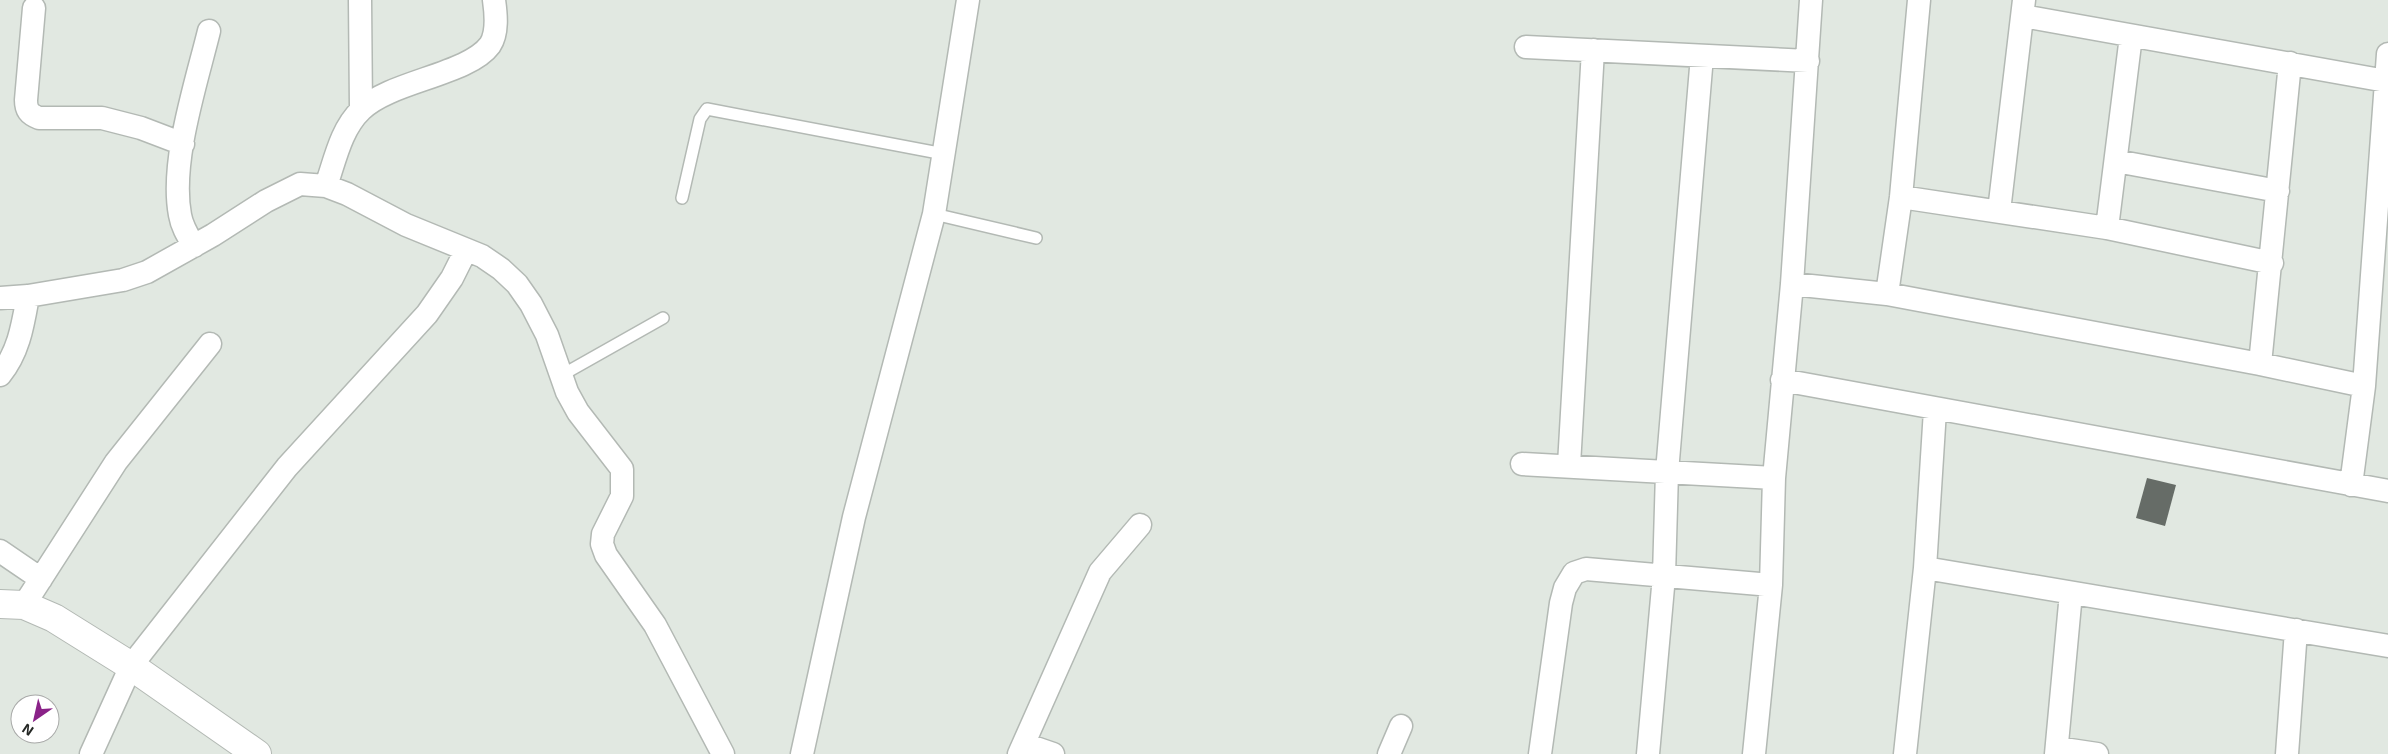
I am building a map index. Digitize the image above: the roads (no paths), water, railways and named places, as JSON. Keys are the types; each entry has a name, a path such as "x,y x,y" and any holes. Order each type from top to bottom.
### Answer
{"main road":[{"path":"12,605 54,618 131,666 257,754"}],"street":[{"path":"360,0 361,110"},
{"path":"326,186 343,137 361,110 388,94 460,65 481,54 491,44 495,29 494,0"},
{"path":"802,754 854,517 934,214 968,0"},
{"path":"1754,754 1771,585 1774,478 1792,284 1811,0"},
{"path":"1887,294 1901,197 1919,0"},
{"path":"34,8 26,100 26,109 31,115 39,118 102,118 141,128 183,144"},
{"path":"1998,211 2023,8 2130,36 2386,81"},
{"path":"194,246 184,229 180,216 178,188 183,144 208,31"},
{"path":"2107,228 2130,36"},
{"path":"1526,47 1808,61"},
{"path":"1570,465 1593,50"},
{"path":"2351,485 2364,386 2388,54"},
{"path":"1648,754 1664,576 1667,472 1702,56"},
{"path":"2260,364 2272,263 2290,63"},
{"path":"2116,161 2278,191"},
{"path":"0,298 28,296 123,280 147,272 194,246 284,191 300,184 326,186 347,194 406,225 482,256 501,269 517,284 531,304 547,335 567,392 578,412 622,469 622,496 603,534 602,544 606,555 655,625 723,754"},
{"path":"1901,197 2107,228 2272,263"},
{"path":"91,754 131,666 287,467 427,314 444,291 466,250"},
{"path":"1792,284 1887,294 2260,364 2364,386"},
{"path":"0,375 16,350 21,335 28,296"},
{"path":"12,605 41,579 116,462 210,344"},
{"path":"1782,380 1935,410 2388,491"},
{"path":"1905,754 1925,568 1935,410"},
{"path":"1522,464 1570,465 1774,478"},
{"path":"1053,754 1022,749 1100,572 1140,525"},
{"path":"0,551 41,579"},
{"path":"1925,568 2388,646"},
{"path":"1540,754 1561,603 1570,579 1580,569 1771,585"},
{"path":"2071,593 2057,751 2097,754"},
{"path":"2287,754 2296,630"},
{"path":"1389,754 1401,726"}],"lane":[{"path":"682,198 700,119 707,109 944,154"},
{"path":"934,214 1036,238"},
{"path":"562,375 663,318"}]}
